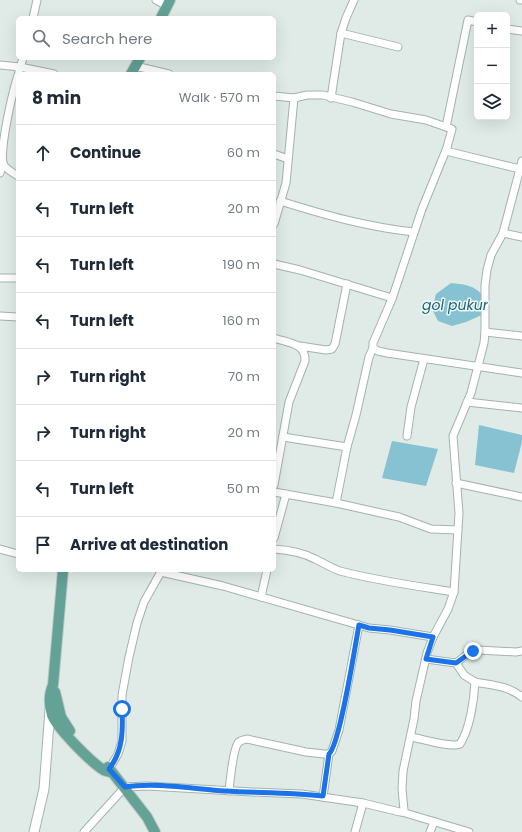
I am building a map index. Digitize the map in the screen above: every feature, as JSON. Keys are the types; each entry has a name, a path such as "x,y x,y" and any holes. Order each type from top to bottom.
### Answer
{"main road":[{"path":"162,16 169,3"},
{"path":"63,572 53,685 50,693 50,708 56,723 64,733 103,770 110,770"},
{"path":"53,685 61,717 67,727 125,787 147,817 155,832"},
{"path":"142,811 143,818 149,832"}],"street":[{"path":"33,16 37,0"},
{"path":"156,0 169,3"},
{"path":"331,98 341,33 354,0"},
{"path":"446,127 468,20 474,21"},
{"path":"510,29 522,31"},
{"path":"341,33 355,38 398,47"},
{"path":"0,65 19,72 22,60"},
{"path":"135,66 160,72"},
{"path":"0,172 3,164 1,153 3,126 16,82"},
{"path":"276,96 294,98 316,94 352,102 391,114 426,120 452,129 446,150 414,232 392,298 373,342 374,348 369,357 347,447 336,503"},
{"path":"276,216 286,183 294,98"},
{"path":"446,150 520,169"},
{"path":"276,155 288,159"},
{"path":"402,812 404,810 402,789 403,771 416,701 433,637 448,609 454,592 458,512 453,436 474,384 477,366 484,342 485,285 487,270 491,255 503,233 522,161"},
{"path":"3,164 16,175"},
{"path":"280,201 324,215 376,227 414,232"},
{"path":"503,233 522,237"},
{"path":"276,265 392,298"},
{"path":"0,278 16,278"},
{"path":"276,339 300,346 326,350 332,349 335,344 347,284"},
{"path":"0,316 16,317"},
{"path":"485,332 522,336"},
{"path":"276,474 290,397 305,361 304,350 300,346"},
{"path":"374,348 378,351 424,359 522,373"},
{"path":"407,436 411,407 424,359"},
{"path":"467,402 522,408"},
{"path":"283,437 347,447"},
{"path":"456,483 522,497"},
{"path":"276,492 336,503 399,517 430,529 458,530"},
{"path":"276,531 286,494"},
{"path":"0,549 16,553"},
{"path":"276,549 304,554 315,558 332,568 359,576 454,592"},
{"path":"110,770 118,754 122,741 122,695 137,623 144,602 161,572"},
{"path":"166,572 369,628 433,637"},
{"path":"261,597 266,572"},
{"path":"323,796 329,754 332,751 339,730 359,625"},
{"path":"426,659 456,663 469,653 478,650 522,651"},
{"path":"456,663 464,675 475,682 515,691 522,698"},
{"path":"410,737 450,745 460,744 468,724 475,682"},
{"path":"34,832 42,802 46,774 50,708"},
{"path":"228,791 236,750 238,743 241,740 247,739 306,752 329,754"},
{"path":"85,832 125,787 147,786 323,796 402,812 469,832"},
{"path":"355,832 362,803"},
{"path":"430,832 434,822"}],"water":[{"name":"gol pukur","path":"451,283 469,286 477,290 483,297 484,314 452,326 438,321 432,309 436,294"},
{"path":"479,425 522,435 522,442 514,473 475,465"},
{"path":"392,441 438,449 426,486 382,478"}],"route":[{"path":"122,709 122,741 116,759 109,769 110,772 125,787 147,786 323,796 329,754 332,751 339,730 359,625 369,628 433,637 426,659 456,663 473,651"}]}
